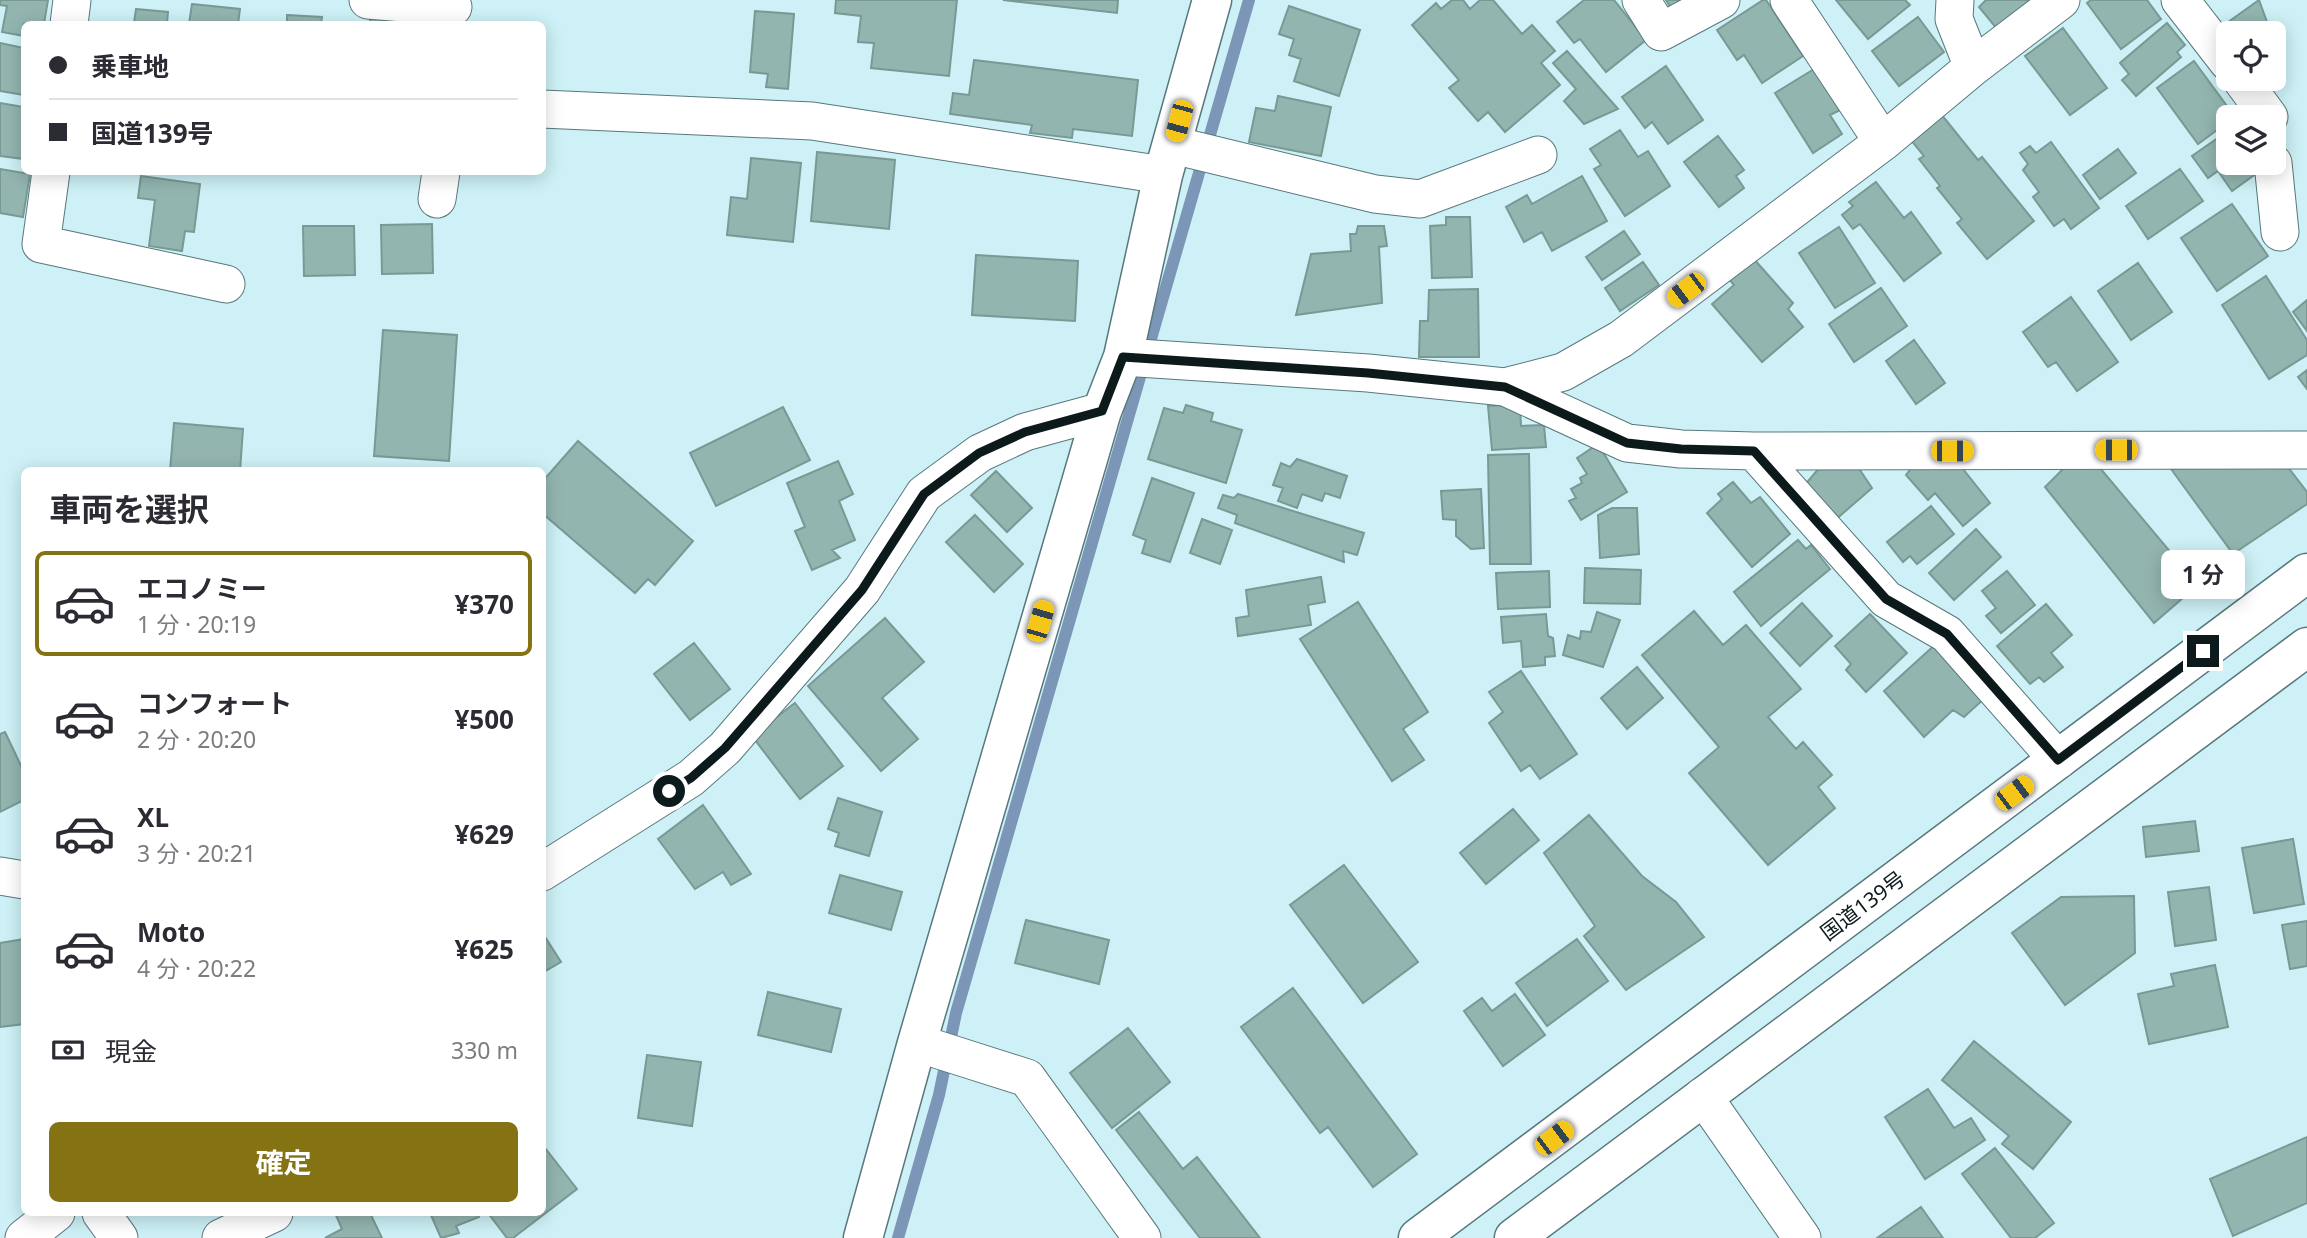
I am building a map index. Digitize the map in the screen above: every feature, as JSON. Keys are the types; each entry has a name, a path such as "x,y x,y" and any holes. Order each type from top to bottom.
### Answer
{"main road":[{"path":"863,1238 924,1045 1102,411 1124,357 1212,0"},
{"name":"国道139号","path":"1418,1238 2307,573"},
{"path":"1514,1238 2307,647"}],"street":[{"path":"69,21 72,0"},
{"path":"368,0 453,11"},
{"path":"1641,0 1661,32 1721,0"},
{"path":"1789,0 1883,142"},
{"path":"1955,0 1954,19 1973,67"},
{"path":"1505,387 1563,372 1621,339 1883,142 1973,67 2061,0"},
{"path":"2180,0 2216,46"},
{"path":"546,109 812,121 1174,156 1224,157 1375,194 1420,199 1538,155"},
{"path":"51,175 41,244 226,284"},
{"path":"2274,175 2280,232"},
{"path":"1124,357 1368,373 1505,387 1627,443 1681,449 2307,450"},
{"path":"546,869 691,778 725,748 862,590 924,494 979,453 1025,432 1102,411"},
{"path":"1754,451 1886,599 1947,634 2058,760"},
{"path":"0,876 21,880"},
{"path":"924,1045 1027,1078 1142,1238"},
{"path":"1703,1096 1802,1238"},
{"path":"24,1238 52,1216"},
{"path":"103,1216 119,1238"},
{"path":"221,1238 268,1216"}],"building":[{"path":"0,0 48,0 44,21 21,21 21,35 2,32 7,6 0,5"},
{"path":"836,0 957,0 949,76 871,68 874,43 858,42 861,16 835,13"},
{"path":"1003,0 1118,0 1117,13"},
{"path":"1452,0 1463,0 1470,9 1480,0 1493,0 1522,34 1532,25 1555,51 1541,63 1560,85 1505,132 1488,112 1478,121 1449,88 1459,80 1412,25 1436,3 1441,9"},
{"path":"1584,0 1614,0 1646,40 1606,72 1580,39 1574,43 1557,22"},
{"path":"1666,0 1685,0 1671,8"},
{"path":"1766,0 1803,56 1762,83 1744,55 1737,60 1717,30"},
{"path":"1836,0 1905,0 1910,5 1868,39"},
{"path":"1986,0 2041,0 1997,29 1979,7"},
{"path":"2091,0 2147,0 2161,19 2121,49 2087,3"},
{"path":"2259,0 2267,21 2230,21"},
{"path":"192,4 240,9 238,21 189,21"},
{"path":"1289,6 1360,30 1339,96 1294,81 1301,59 1289,55 1294,39 1279,34"},
{"path":"136,9 168,12 167,21 134,21"},
{"path":"370,10 427,14 426,21 370,21"},
{"path":"755,11 794,14 788,89 766,87 768,74 750,72"},
{"path":"287,15 322,17 321,21 287,21"},
{"path":"1918,17 1944,52 1899,86 1872,51"},
{"path":"2167,23 2185,45 2177,52 2181,57 2136,96 2122,80 2129,74 2120,63"},
{"path":"2063,28 2107,88 2070,115 2025,56"},
{"path":"0,43 21,47 21,94 0,91"},
{"path":"1567,51 1618,109 1584,124 1564,101 1576,89 1553,63"},
{"path":"974,60 1138,80 1132,136 1073,129 1072,138 1030,133 1032,125 950,114 953,93 969,95"},
{"path":"2194,61 2226,105 2216,105 2216,131 2198,144 2157,88"},
{"path":"1666,66 1703,120 1668,144 1652,122 1645,128 1622,97"},
{"path":"1814,69 1840,110 1830,115 1842,134 1813,153 1775,93"},
{"path":"1278,96 1331,107 1321,156 1249,142 1256,108 1275,111"},
{"path":"0,103 21,106 21,159 0,156"},
{"path":"1941,114 1978,160 1982,157 2034,221 1987,259 1957,223 1962,219 1937,188 1940,186 1919,159 1924,156 1910,139"},
{"path":"1620,130 1638,157 1648,151 1670,186 1625,216 1594,169 1601,165 1590,149"},
{"path":"1718,136 1744,170 1736,176 1744,188 1719,207 1684,162"},
{"path":"2216,139 2216,172 2208,178 2192,156"},
{"path":"2051,142 2099,208 2071,229 2064,219 2054,226 2033,197 2039,192 2023,170 2028,164 2020,153 2030,146 2036,153"},
{"path":"2118,149 2136,173 2100,199 2083,175"},
{"path":"817,152 895,160 889,229 811,221"},
{"path":"751,158 801,163 793,242 727,235 731,197 747,199"},
{"path":"0,169 30,175 23,217 0,213"},
{"path":"2180,169 2203,201 2148,239 2126,206"},
{"path":"2221,175 2254,175 2232,191"},
{"path":"141,176 200,184 194,232 185,231 182,251 149,246 155,200 138,198"},
{"path":"1582,176 1607,221 1552,251 1542,232 1524,242 1506,207 1527,195 1532,204"},
{"path":"1876,182 1904,218 1911,212 1941,253 1904,281 1860,224 1853,229 1842,215 1853,206 1849,202"},
{"path":"2232,204 2268,256 2217,291 2181,238"},
{"path":"1446,217 1470,217 1472,277 1432,278 1430,226 1446,225"},
{"path":"432,224 433,273 382,274 381,225"},
{"path":"303,226 354,226 355,275 304,276"},
{"path":"1358,226 1384,226 1387,246 1379,247 1382,303 1296,315 1311,254 1351,251 1350,234 1356,234"},
{"path":"1839,227 1875,283 1835,308 1799,253"},
{"path":"1624,231 1640,254 1602,280 1586,257"},
{"path":"976,255 1078,261 1075,321 972,315"},
{"path":"1753,258 1793,303 1788,309 1803,327 1762,362 1712,304 1734,285 1729,279"},
{"path":"1643,262 1659,285 1620,311 1605,288"},
{"path":"2138,263 2172,312 2131,340 2098,291"},
{"path":"2266,276 2307,340 2307,355 2269,379 2222,305"},
{"path":"1881,288 1907,326 1854,362 1829,324"},
{"path":"1478,289 1479,357 1419,357 1420,321 1428,321 1429,290"},
{"path":"2071,297 2118,362 2077,391 2056,362 2048,367 2023,332"},
{"path":"2307,300 2307,331 2293,312"},
{"path":"383,330 457,335 449,461 374,456"},
{"path":"1914,340 1945,383 1916,404 1886,361"},
{"path":"2307,370 2307,389 2298,377"},
{"path":"1520,404 1521,426 1544,425 1546,447 1492,450 1488,406"},
{"path":"1186,405 1213,413 1211,421 1242,430 1226,483 1148,459 1164,408 1183,413"},
{"path":"783,407 810,460 716,506 690,453"},
{"path":"174,423 243,429 240,467 170,467"},
{"path":"578,441 693,541 655,585 648,579 635,593 546,516 546,477"},
{"path":"1598,444 1627,492 1581,520 1569,501 1576,498 1571,489 1582,483 1580,478 1587,474 1577,458"},
{"path":"1529,454 1531,564 1490,564 1488,455"},
{"path":"1297,459 1347,476 1340,498 1325,493 1322,501 1302,494 1297,508 1278,501 1283,488 1273,485 1281,463 1290,467"},
{"path":"838,461 853,494 839,501 855,540 832,550 840,558 812,570 795,531 805,527 787,483"},
{"path":"1916,462 1959,464 1990,503 1963,526 1935,493 1928,500 1906,475"},
{"path":"2284,462 2307,492 2307,504 2233,554 2171,469"},
{"path":"1856,464 1872,488 1834,521 1803,487 1820,467"},
{"path":"2100,468 2198,585 2154,623 2045,487 2063,469"},
{"path":"996,471 1032,508 1007,532 971,495"},
{"path":"1152,478 1194,493 1170,562 1142,553 1146,540 1133,535"},
{"path":"1733,482 1751,503 1760,497 1790,534 1752,567 1707,513 1722,499 1718,494"},
{"path":"1481,489 1484,548 1471,549 1456,536 1456,520 1443,519 1441,491"},
{"path":"1238,494 1364,533 1357,555 1343,551 1344,562 1235,523 1237,515 1218,508 1223,495 1234,498"},
{"path":"1931,506 1954,534 1917,564 1910,556 1903,562 1887,542"},
{"path":"1612,508 1637,508 1639,554 1600,558 1598,515"},
{"path":"975,515 1023,564 994,592 946,542"},
{"path":"1202,519 1232,530 1220,564 1190,553"},
{"path":"1976,529 2001,557 1954,600 1929,573"},
{"path":"1798,540 1806,549 1811,545 1830,569 1761,626 1734,592"},
{"path":"1585,568 1641,570 1640,604 1584,603"},
{"path":"1549,571 1550,607 1498,609 1496,573"},
{"path":"2007,571 2035,605 2001,633 1986,616 1996,608 1982,591"},
{"path":"1321,577 1325,602 1308,605 1311,625 1238,636 1236,618 1249,616 1246,590"},
{"path":"1358,602 1428,712 1403,729 1424,760 1392,781 1300,639"},
{"path":"1802,603 1832,636 1800,666 1770,633"},
{"path":"2046,604 2072,635 2051,653 2063,667 2044,682 2039,677 2030,684 1997,646"},
{"path":"1694,611 1723,645 1746,625 1801,689 1768,717 1796,749 1803,742 1832,775 1818,787 1835,808 1768,865 1689,773 1719,747 1642,655"},
{"path":"1597,612 1620,620 1603,667 1563,655 1568,635 1580,639 1581,631 1591,632"},
{"path":"1546,614 1548,636 1553,638 1555,656 1545,657 1545,665 1523,667 1521,641 1503,643 1501,617"},
{"path":"1870,614 1907,653 1866,692 1846,670 1851,664 1835,646"},
{"path":"885,618 924,662 882,698 918,739 881,771 808,686"},
{"path":"694,643 730,689 690,720 654,674"},
{"path":"1937,643 1986,697 1964,717 1953,710 1924,737 1884,691"},
{"path":"1637,667 1663,698 1627,729 1601,698"},
{"path":"1521,671 1577,754 1540,779 1530,765 1521,771 1489,723 1503,712 1489,692"},
{"path":"795,703 843,766 800,799 752,736"},
{"path":"5,732 21,766 21,802 0,812 0,734"},
{"path":"838,798 882,812 869,856 835,846 839,833 828,829"},
{"path":"703,805 751,874 731,885 723,872 695,889 658,839"},
{"path":"1513,809 1539,840 1486,884 1460,853"},
{"path":"1589,815 1642,876 1676,902 1704,937 1626,990 1584,936 1595,926 1544,853"},
{"path":"2195,821 2199,851 2146,857 2143,827"},
{"path":"2293,839 2304,904 2254,913 2242,848"},
{"path":"1344,865 1418,962 1363,1003 1290,905"},
{"path":"840,875 902,892 891,930 829,913"},
{"path":"2209,887 2216,940 2175,946 2168,892"},
{"path":"2134,896 2135,953 2065,1005 2012,933 2061,897"},
{"path":"1026,920 1109,940 1099,984 1015,963"},
{"path":"2307,921 2307,966 2290,969 2282,925"},
{"path":"546,938 561,962 546,971"},
{"path":"1577,939 1608,981 1547,1026 1516,983"},
{"path":"21,940 21,1024 0,1027 0,943"},
{"path":"2215,965 2228,1027 2149,1044 2138,994 2174,986 2171,974"},
{"path":"1293,988 1417,1154 1373,1187 1328,1127 1320,1133 1241,1027"},
{"path":"768,992 841,1009 831,1052 758,1035"},
{"path":"1515,994 1545,1035 1503,1066 1464,1011 1482,998 1492,1011"},
{"path":"1128,1028 1170,1082 1112,1128 1070,1073"},
{"path":"1974,1041 2071,1122 2033,1169 2002,1144 2009,1136 1942,1080"},
{"path":"647,1055 701,1062 692,1126 638,1118"},
{"path":"1928,1089 1954,1128 1971,1118 1985,1140 1925,1179 1885,1117"},
{"path":"1139,1112 1183,1169 1197,1157 1260,1238 1200,1238 1116,1130"},
{"path":"2307,1137 2307,1203 2233,1236 2210,1179"},
{"path":"1995,1148 2054,1223 2035,1238 2011,1238 1962,1174"},
{"path":"546,1149 577,1189 546,1213"},
{"path":"1921,1207 1943,1238 1877,1238"},
{"path":"336,1216 371,1216 382,1238 325,1238 342,1229"},
{"path":"431,1216 478,1216 456,1226 459,1233 441,1238"},
{"path":"490,1216 542,1216 513,1238 507,1238"}],"waterway":[{"path":"898,1238 939,1095 956,1013 1249,0"}],"route":[{"path":"669,791 691,778 725,748 862,590 924,494 979,453 1025,432 1102,411 1123,357 1368,373 1505,387 1627,443 1681,449 1754,451 1886,599 1947,634 2058,760 2203,651"}]}
